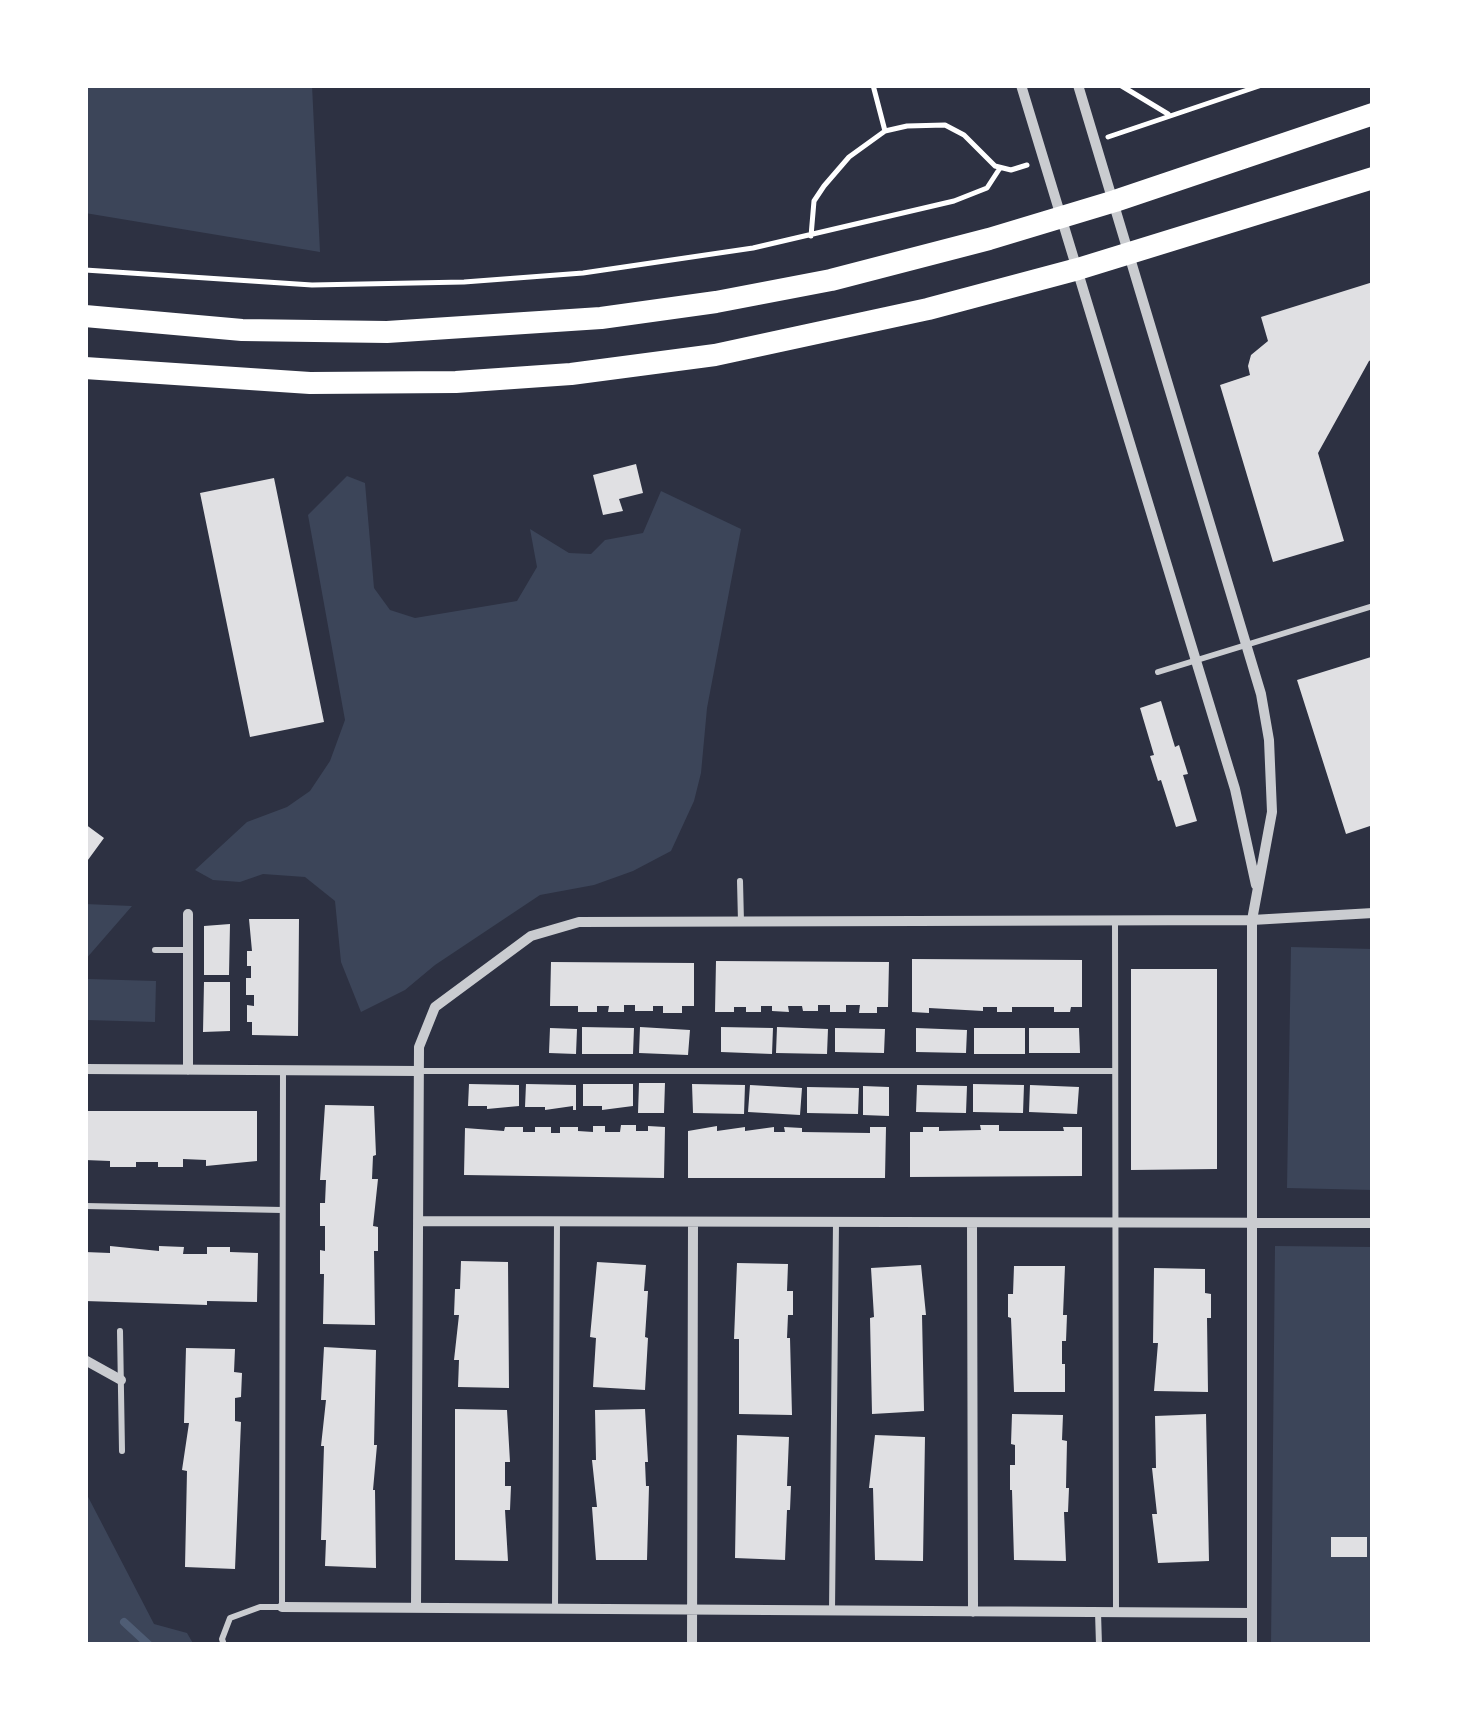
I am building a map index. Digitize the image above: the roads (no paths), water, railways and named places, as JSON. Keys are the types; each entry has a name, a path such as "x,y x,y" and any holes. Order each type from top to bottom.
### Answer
{"highway":[{"path":"85,316 242,330 387,332 601,318 716,302 831,280 1062,218 1373,114"},
{"path":"85,368 310,383 456,382 571,374 715,355 823,334 1078,268 1373,178"}],"street":[{"path":"1014,85 1026,99"},
{"path":"1021,85 1235,790 1257,891"},
{"path":"1078,85 1246,645 1270,740 1272,812 1252,920 1252,1645"},
{"path":"416,1608 419,1047 434,1007 532,936 578,922 1252,920 1373,913"},
{"path":"188,914 188,1070"},
{"path":"85,1069 419,1071"},
{"path":"418,1221 1373,1224"},
{"path":"692,1645 694,1222"},
{"path":"972,1222 973,1612"},
{"path":"85,1360 121,1380"},
{"path":"282,1606 1252,1614"}],"lane":[{"path":"1158,672 1373,606"},
{"path":"740,880 741,922"},
{"path":"1115,921 1116,1612"},
{"path":"154,950 188,950"},
{"path":"224,1645 222,1639 230,1618 260,1606 282,1606 283,1070"},
{"path":"419,1071 1115,1071"},
{"path":"85,1206 282,1210"},
{"path":"555,1608 556,1221"},
{"path":"832,1610 836,1222"},
{"path":"120,1331 122,1451"},
{"path":"1098,1612 1099,1645"}],"waterway":[{"path":"124,1622 149,1645"}]}
